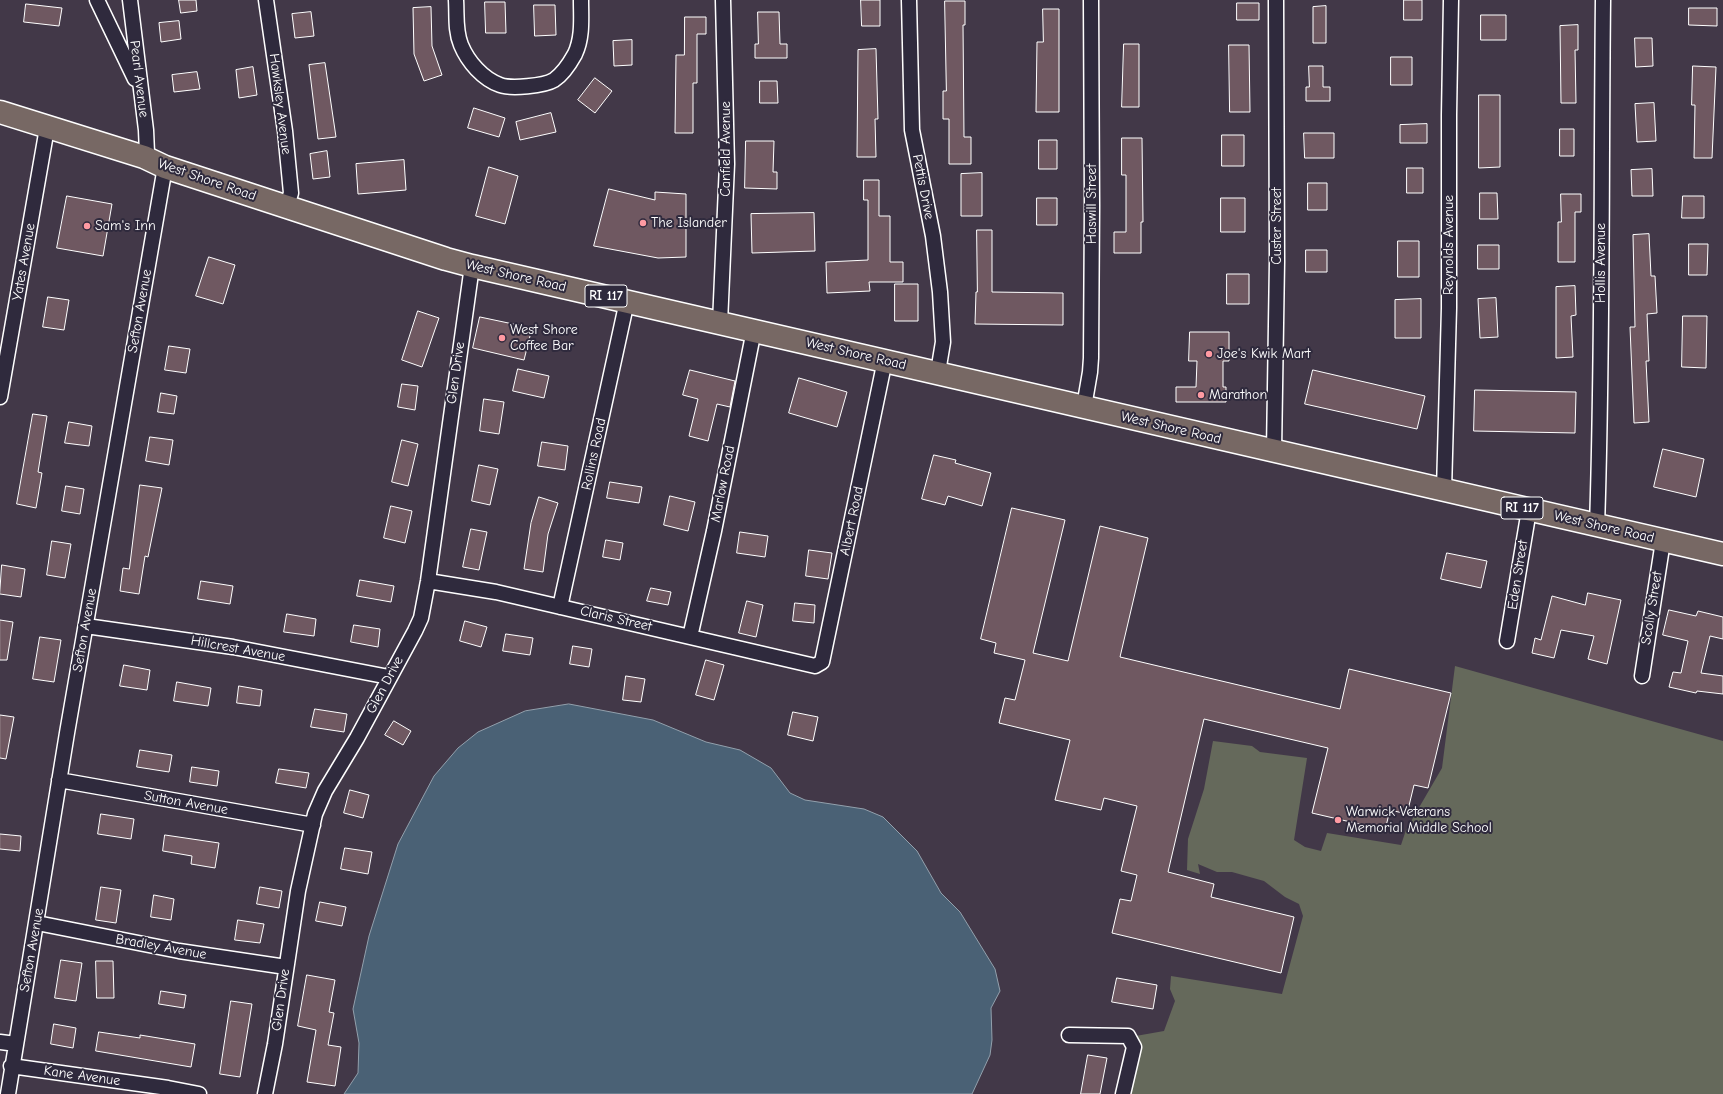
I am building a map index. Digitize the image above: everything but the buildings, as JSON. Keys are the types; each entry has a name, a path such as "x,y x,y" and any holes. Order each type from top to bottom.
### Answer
{"main road":[{"name":"West Shore Road","path":"0,112 47,128 144,157 165,167 286,208 472,266 938,372 1663,541 1723,550"}],"street":[{"path":"96,0 140,88"},
{"name":"Pearl Avenue","path":"130,0 146,130 147,153 144,157"},
{"name":"Hawksley Avenue","path":"266,0 285,132 291,193 286,208"},
{"path":"456,0 456,25 461,45 472,65 485,77 501,86 517,87 553,80 564,71 574,54 581,36 581,0"},
{"name":"Canfield Avenue","path":"720,322 728,164 724,0"},
{"name":"Pettis Drive","path":"910,0 912,130 933,236 940,292 943,342 938,372"},
{"name":"Haswill Street","path":"1084,407 1090,372 1092,205 1091,0"},
{"name":"Custer Street","path":"1274,451 1277,261 1276,0"},
{"name":"Reynolds Avenue","path":"1444,490 1449,308 1449,114 1451,0"},
{"name":"Hollis Avenue","path":"1597,526 1602,357 1603,0"},
{"name":"Yates Avenue","path":"0,396 47,128"},
{"name":"Sefton Avenue","path":"8,1094 11,1066 37,923 86,626 165,167"},
{"name":"Glen Drive","path":"265,1094 275,1044 298,891 315,814 325,791 357,738 421,618 428,580 472,266"},
{"name":"Rollins Road","path":"560,607 627,301"},
{"name":"Marlow Road","path":"690,637 714,531 754,330"},
{"name":"Albert Road","path":"803,664 815,666 822,662 885,360"},
{"name":"Eden Street","path":"1507,641 1529,510"},
{"name":"Scolly Street","path":"1642,676 1663,541"},
{"name":"Claris Street","path":"428,580 496,592 803,664"},
{"name":"Hillcrest Avenue","path":"86,626 233,647 389,677"},
{"name":"Sutton Avenue","path":"60,780 313,826"},
{"name":"Bradley Avenue","path":"37,923 179,951 286,966"},
{"path":"1069,1035 1128,1036 1134,1047 1124,1094"},
{"path":"0,1042 16,1044"},
{"name":"Kane Avenue","path":"11,1066 168,1088 200,1094"}],"green space":[{"path":"1455,666 1723,741 1723,1094 1124,1094 1130,1037 1164,1031 1175,1001 1170,989 1171,976 1282,994 1303,916 1299,904 1285,897 1264,881 1232,872 1217,872 1198,864 1200,874 1187,870 1188,839 1204,789 1213,741 1252,746 1260,752 1307,758 1294,840 1305,847 1321,851 1327,833 1401,845 1406,830 1442,768"}],"water":[{"path":"569,704 653,720 706,742 740,750 771,768 790,793 805,800 864,809 883,817 917,851 941,893 960,912 995,969 1000,991 991,1008 992,1040 990,1055 972,1094 344,1094 358,1073 359,1043 353,1009 369,936 398,844 434,776 458,748 478,732 525,711"}],"place":[{"name":"The Islander","path":"643,223"},
{"name":"Sam's Inn","path":"87,226"},
{"name":"West Shore Coffee Bar","path":"502,338"},
{"name":"Joe's Kwik Mart","path":"1209,354"},
{"name":"Marathon","path":"1201,395"},
{"name":"Warwick Veterans Memorial Middle School","path":"1338,820"}]}
